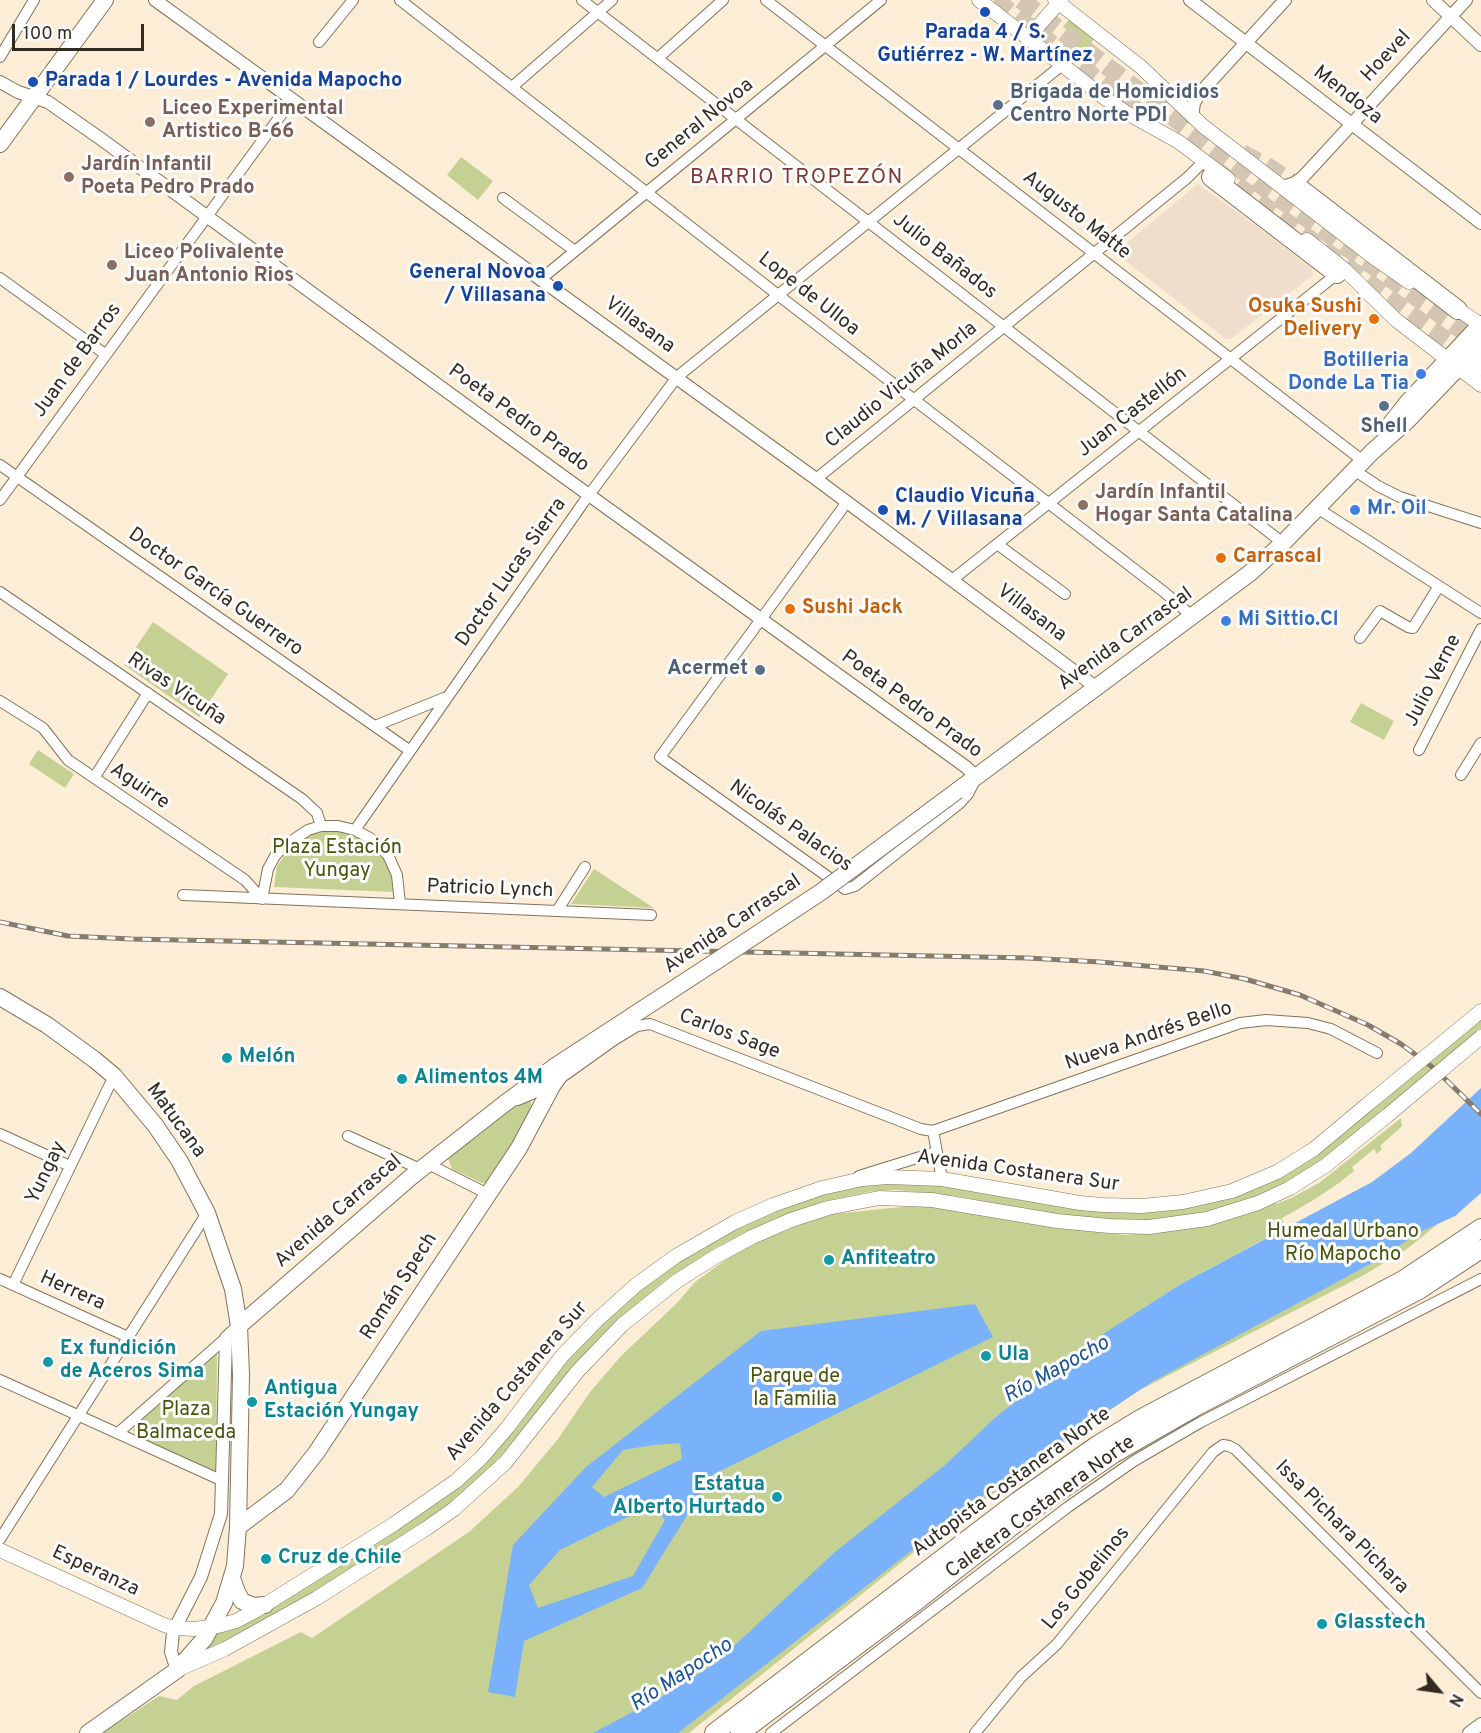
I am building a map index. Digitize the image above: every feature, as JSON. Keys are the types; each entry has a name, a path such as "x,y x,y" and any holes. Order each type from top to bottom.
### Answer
{"highway":[{"path":"1203,170 1331,278"},
{"path":"1302,190 1458,310"},
{"name":"Autopista Costanera Norte","path":"714,1733 1018,1501 1096,1446 1151,1413 1383,1292 1428,1265 1481,1228"},
{"name":"Autopista Costanera Norte","path":"740,1733 915,1602 1035,1508 1113,1454 1197,1406 1419,1290 1481,1249"}],"main road":[{"path":"0,144 105,0"},
{"path":"979,0 1125,112 1179,142 1203,170 1333,260 1396,320"},
{"path":"1027,39 1058,1 1142,67 1192,117 1392,271 1481,325"},
{"path":"1331,278 1466,364 1481,385"},
{"name":"Avenida Carrascal","path":"1466,364 1481,325"},
{"name":"Avenida Carrascal","path":"239,1326 424,1167 504,1104 542,1086 577,1053 794,910 1244,578 1283,543 1363,461 1466,364 1481,344"},
{"name":"Matucana","path":"0,997 66,1037 114,1076 155,1125 179,1160 207,1213 233,1289 239,1326 241,1375 238,1527 232,1578 220,1614 197,1649 177,1670 88,1733"},
{"name":"Avenida Costanera Sur","path":"175,1628 213,1626 236,1621 394,1524 456,1481 482,1457 507,1428 555,1365 580,1337 618,1300 695,1244 735,1222 789,1198 840,1183 888,1177 942,1179 1080,1203 1142,1206 1183,1202 1232,1191 1276,1172 1314,1149 1481,1011"},
{"name":"Avenida Costanera Sur","path":"177,1670 217,1653 287,1615 447,1514 481,1487 505,1463 577,1372 622,1325 677,1281 752,1237 791,1220 828,1208 865,1200 897,1197 932,1200 1100,1226 1149,1227 1207,1219 1251,1206 1290,1188 1325,1166 1481,1037"},
{"name":"Román Spech","path":"238,1527 279,1498 304,1470 519,1148 541,1108 542,1086"},
{"name":"Esperanza","path":"0,1550 154,1621 175,1628"},
{"path":"232,1578 237,1592 246,1603 253,1606 265,1605"}],"street":[{"path":"0,57 34,0"},
{"name":"Villasana","path":"155,0 816,479 1097,688"},
{"path":"319,42 353,0"},
{"name":"Lope de Ulloa","path":"400,0 1164,592 1193,617"},
{"name":"Julio Bañados","path":"582,0 1283,543"},
{"path":"512,87 612,0"},
{"path":"658,58 723,0"},
{"name":"Augusto Matte","path":"766,0 1363,461 1378,486 1401,497 1481,523"},
{"name":"General Novoa","path":"541,279 882,0"},
{"name":"Mendoza","path":"1190,0 1481,223"},
{"path":"1192,117 1196,98 1285,0"},
{"path":"1433,0 1481,45"},
{"name":"Hoevel","path":"1283,187 1302,178 1466,0"},
{"name":"Doctor Lucas Sierra","path":"355,830 589,495 676,377 1062,65"},
{"name":"Poeta Pedro Prado","path":"0,81 18,92 43,100 58,109 966,767 976,777"},
{"name":"Juan de Barros","path":"0,500 292,100"},
{"name":"Claudio Vicuña Morla","path":"816,479 1095,253 1203,170"},
{"path":"503,198 574,251"},
{"name":"Juan Castellón","path":"952,580 1331,278"},
{"path":"0,279 105,354"},
{"name":"Doctor García Guerrero","path":"0,465 409,750"},
{"path":"762,620 847,502"},
{"path":"1317,508 1481,613"},
{"path":"997,544 1065,594"},
{"path":"1360,638 1380,611 1413,628 1439,586"},
{"name":"Rivas Vicuña","path":"0,592 309,804 317,813 321,826"},
{"name":"Nicolás Palacios","path":"762,620 660,757 845,889 855,886 960,802 971,789 976,777"},
{"name":"Julio Verne","path":"1419,750 1481,629"},
{"path":"94,778 148,693"},
{"path":"375,726 447,696"},
{"name":"Aguirre","path":"0,701 43,728 68,760 245,880 262,899"},
{"path":"1461,775 1481,743"},
{"path":"262,899 268,869 279,851 296,836 321,826 339,826 355,830 370,838 388,855 397,876 400,904"},
{"path":"557,911 585,867"},
{"name":"Patricio Lynch","path":"183,895 651,915"},
{"name":"Nueva Andrés Bello","path":"933,1131 1240,1023 1279,1020 1308,1023 1330,1029 1377,1053"},
{"name":"Carlos Sage","path":"542,1086 637,1026 650,1024 921,1129 933,1131"},
{"name":"Yungay","path":"13,1285 114,1076"},
{"path":"933,1131 942,1179"},
{"path":"0,1134 70,1166"},
{"path":"348,1136 488,1194"},
{"path":"840,1183 936,1152"},
{"path":"0,1539 207,1213"},
{"name":"Herrera","path":"0,1279 128,1338"},
{"name":"Caletera Costanera Norte","path":"771,1733 1068,1507 1134,1461 1201,1422 1481,1279"},
{"name":"Avenida Carrascal","path":"118,1433 239,1326"},
{"path":"177,1670 171,1647 175,1628 208,1560 221,1514 226,1338"},
{"path":"0,1380 223,1481"},
{"name":"Issa Pichara Pichara","path":"1223,1445 1235,1449 1481,1693"},
{"name":"Los Gobelinos","path":"975,1733 1021,1677 1058,1644 1213,1452 1223,1445"},
{"path":"1469,1733 1481,1724"}],"shaded area":[{"path":"1198,184 1312,269 1313,275 1231,339 1226,339 1118,255 1117,251"}],"green space":[{"path":"1070,18 1095,38 1072,67 1056,54 1072,33 1063,27"},
{"path":"461,157 493,181 478,200 447,175"},
{"path":"153,622 228,674 199,717 124,665"},
{"path":"1361,703 1394,721 1384,740 1350,722"},
{"path":"38,750 74,774 65,788 29,764"},
{"name":"Plaza Estación Yungay","path":"332,830 358,835 380,851 392,874 393,892 274,887 277,866 291,847 308,835"},
{"path":"594,869 654,908 571,904"},
{"path":"1481,1015 1481,1031 1302,1177 1217,1212 1151,1220 1116,1221 1055,1214 956,1196 897,1190 873,1191 825,1201 774,1219 715,1248 667,1279 618,1319 582,1357 480,1481 419,1527 284,1610 208,1651 204,1650 215,1631 424,1509 522,1414 606,1314 705,1239 821,1191 900,1179 1114,1209 1264,1184"},
{"path":"529,1099 532,1114 488,1183 482,1183 452,1169 448,1158 464,1140 471,1141 495,1122 495,1116"},
{"name":"Parque de la Familia","path":"1401,1118 1402,1126 1380,1146 1382,1149 1377,1154 1374,1149 1352,1167 1354,1171 1339,1183 1282,1218 1285,1228 1181,1284 1090,1343 1481,1189 1407,1249 1364,1275 1136,1392 913,1553 689,1733 103,1733 159,1696 177,1700 194,1686 301,1632 312,1638 469,1532 518,1487 558,1439 590,1392 621,1356 677,1303 695,1282 738,1251 823,1215 922,1205 1056,1227 1125,1235 1183,1229 1274,1200 1276,1204 1291,1198 1319,1183"},
{"name":"Plaza Balmaceda","path":"217,1353 216,1469 213,1472 136,1436 133,1430 138,1422"}],"water":[{"name":"Humedal Urbano Río Mapocho","path":"1481,1088 1481,1193 1455,1216 1420,1232 1379,1259 1152,1382 1049,1450 993,1488 678,1733 593,1733 663,1696 716,1663 835,1552 945,1465 997,1416 1103,1334 1181,1284 1372,1182 1411,1153"},
{"path":"975,1304 993,1337 712,1475 642,1588 524,1641 515,1697 488,1692 513,1545 586,1467 761,1331","holes":["680,1443 682,1459 604,1497 592,1487 623,1450","652,1505 665,1520 633,1576 538,1608 529,1585 560,1550"]}],"tunnel":[{"path":"995,0 1157,126"},
{"path":"1021,0 1262,186 1481,344"},
{"path":"1242,153 1272,169 1302,190"},
{"path":"1215,169 1470,358"}],"railway":[{"path":"0,922 68,936 131,939 1027,958 1204,971 1245,979 1300,995 1368,1025 1401,1044 1435,1069 1481,1114"}],"place":[{"name":"Parada 4 / S. Gutiérrez - W. Martínez","path":"985,12"},
{"name":"Parada 1 / Lourdes - Avenida Mapocho","path":"33,82"},
{"name":"Brigada de Homicidios Centro Norte PDI","path":"998,105"},
{"name":"Liceo Experimental Artistico B-66","path":"150,122"},
{"name":"Jardín Infantil Poeta Pedro Prado","path":"69,177"},
{"name":"Liceo Polivalente Juan Antonio Rios","path":"112,265"},
{"name":"General Novoa / Villasana","path":"558,286"},
{"name":"Osuka Sushi Delivery","path":"1374,319"},
{"name":"Botilleria Donde La Tia","path":"1421,374"},
{"name":"Shell","path":"1384,406"},
{"name":"Jardín Infantil Hogar Santa Catalina","path":"1083,505"},
{"name":"Claudio Vicuña M. / Villasana","path":"883,510"},
{"name":"Mr. Oil","path":"1355,510"},
{"name":"Carrascal","path":"1221,558"},
{"name":"Sushi Jack","path":"790,609"},
{"name":"Mi Sittio.Cl","path":"1226,621"},
{"name":"Acermet","path":"760,670"},
{"name":"Melón","path":"227,1058"},
{"name":"Alimentos 4M","path":"402,1079"},
{"name":"Anfiteatro","path":"829,1260"},
{"name":"Ula","path":"986,1356"},
{"name":"Ex fundición de Aceros Sima","path":"48,1362"},
{"name":"Antigua Estación Yungay","path":"252,1402"},
{"name":"Estatua Alberto Hurtado","path":"777,1497"},
{"name":"Cruz de Chile","path":"266,1559"},
{"name":"Glasstech","path":"1322,1624"}],"district":[{"name":"BARRIO TROPEZÓN","path":"797,179"}],"water label":[{"name":"Río Mapocho","path":"1057,1371"},
{"name":"Río Mapocho","path":"682,1676"}]}
